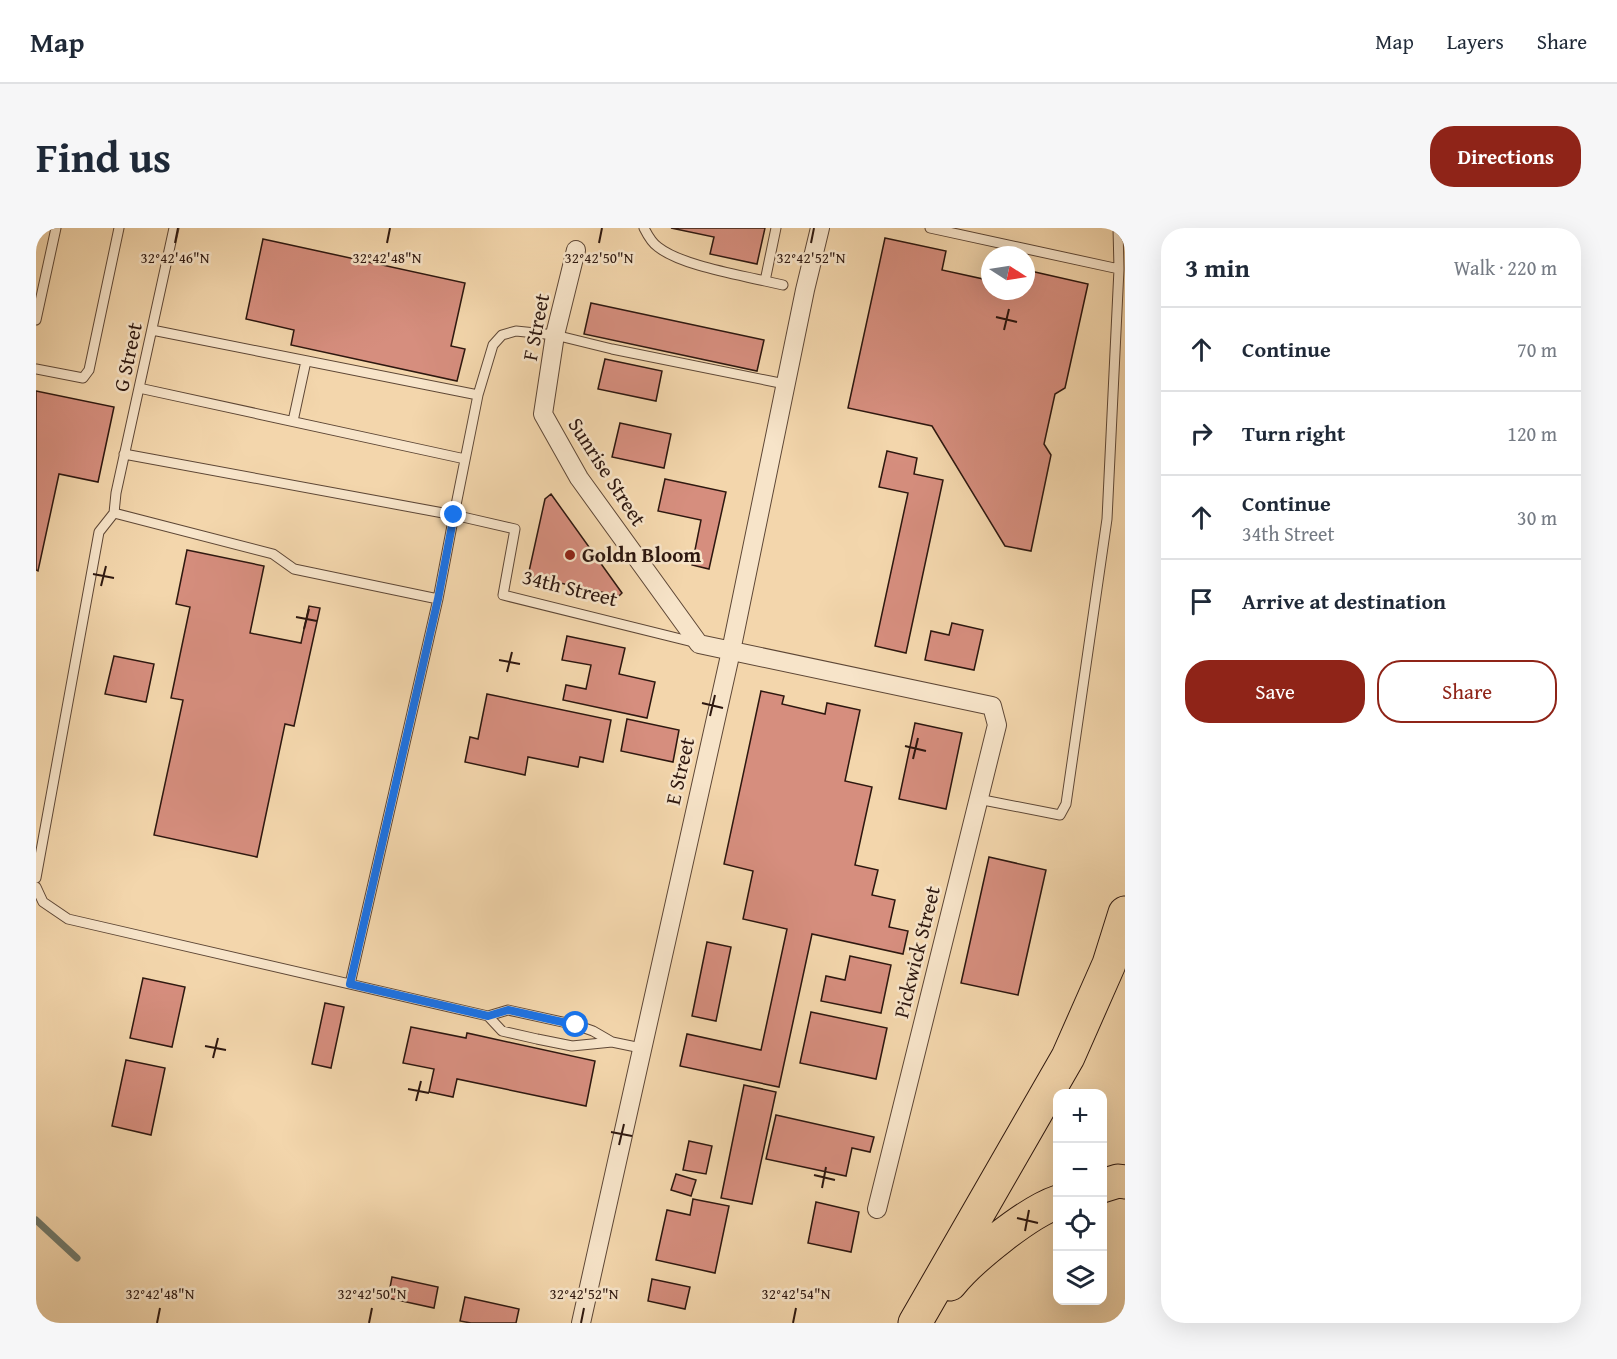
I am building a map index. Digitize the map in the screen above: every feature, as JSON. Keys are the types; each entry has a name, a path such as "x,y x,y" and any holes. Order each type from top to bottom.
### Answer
{"highway":[{"path":"915,1323 1068,1057 1109,964 1125,913"},
{"path":"921,1323 958,1273 1001,1236 1053,1205"}],"street":[{"name":"E Street","path":"585,1322 641,1048 731,651 785,384 820,228"},
{"name":"F Street","path":"543,414 555,335 576,250"},
{"name":"Sunrise Street","path":"543,414 579,478 699,644"},
{"path":"699,644 731,651"},
{"name":"Pickwick Street","path":"731,651 992,706 997,725 877,1209"}],"lane":[{"path":"36,320 56,228"},
{"path":"36,369 83,378 89,370 119,228"},
{"name":"G Street","path":"114,513 124,454 174,228"},
{"path":"644,228 657,247 698,265 783,285"},
{"path":"765,281 776,228"},
{"path":"930,228 1119,269"},
{"path":"978,799 1060,815 1066,804 1107,519 1119,269 1118,228"},
{"path":"152,330 477,395"},
{"path":"350,984 438,599 477,395 493,345 502,335 516,330 555,335 612,349 785,384"},
{"path":"293,421 306,361"},
{"path":"139,388 465,459"},
{"path":"124,454 454,515"},
{"path":"36,878 99,532 114,513 273,554 294,569 438,599"},
{"name":"34th Street","path":"454,515 515,529 503,595 699,644"},
{"path":"36,887 43,902 68,919 488,1016 508,1010 576,1025 593,1031 612,1042"},
{"path":"488,1016 502,1031 537,1039 572,1046 612,1042 641,1048"}],"building":[{"path":"671,228 765,228 757,264 710,254 714,237"},
{"path":"885,238 946,251 942,270 981,278 981,300 1035,300 1035,272 1088,284 1065,388 1055,394 1044,444 1051,455 1031,551 1005,546 932,426 848,408"},
{"path":"263,239 465,283 451,346 465,349 457,381 291,345 294,330 246,319"},
{"path":"591,303 764,340 757,371 584,334"},
{"path":"605,359 662,371 656,401 598,389"},
{"path":"36,391 114,407 98,482 59,474 38,571 36,570"},
{"path":"620,423 671,434 664,468 612,457"},
{"path":"887,451 917,458 914,474 943,480 906,653 875,646 908,493 879,487"},
{"path":"665,479 726,492 709,569 692,565 701,520 658,511"},
{"path":"551,494 622,593 619,596 528,576 545,499"},
{"path":"187,550 264,566 250,633 301,643 309,606 320,608 294,726 285,724 257,857 154,835 183,700 171,698 190,607 176,604"},
{"path":"952,623 983,630 974,670 925,660 931,631 949,635"},
{"path":"567,636 625,648 619,674 655,682 647,718 563,700 566,685 586,689 591,665 562,660"},
{"path":"114,656 154,664 146,702 105,694"},
{"path":"761,691 784,696 782,704 825,714 827,703 860,710 845,781 872,787 855,865 878,870 872,895 895,900 889,927 908,931 903,954 812,934 779,1087 680,1066 687,1034 761,1050 787,929 743,919 753,871 724,864"},
{"path":"487,694 611,720 603,762 580,757 578,767 528,757 525,775 465,762 470,737 478,739"},
{"path":"627,719 679,730 673,762 621,751"},
{"path":"915,723 962,733 946,809 899,799"},
{"path":"989,857 1046,870 1018,995 961,983"},
{"path":"707,942 731,947 716,1021 692,1016"},
{"path":"850,956 891,965 881,1013 821,1001 826,976 845,980"},
{"path":"143,978 185,987 172,1047 130,1038"},
{"path":"325,1003 344,1007 331,1068 312,1064"},
{"path":"811,1012 887,1028 876,1079 800,1063"},
{"path":"411,1027 466,1038 467,1033 595,1061 586,1106 457,1079 453,1097 429,1092 434,1069 403,1063"},
{"path":"126,1060 165,1068 151,1135 112,1126"},
{"path":"744,1085 776,1092 752,1204 721,1198"},
{"path":"776,1115 874,1137 870,1152 852,1148 846,1176 766,1159"},
{"path":"689,1141 712,1146 706,1174 683,1170"},
{"path":"676,1174 696,1180 691,1196 671,1190"},
{"path":"693,1199 729,1206 715,1273 656,1260 667,1210 690,1215"},
{"path":"816,1202 859,1212 851,1252 808,1243"},
{"path":"392,1277 438,1287 434,1308 388,1298"},
{"path":"652,1279 690,1287 685,1309 648,1301"},
{"path":"465,1297 519,1309 516,1323 460,1321"}],"waterway":[{"path":"36,1220 77,1258"}],"place":[{"name":"Goldn Bloom","path":"570,555"}],"route":[{"path":"454,515 438,599 350,984 488,1016 508,1010 576,1025"}]}
